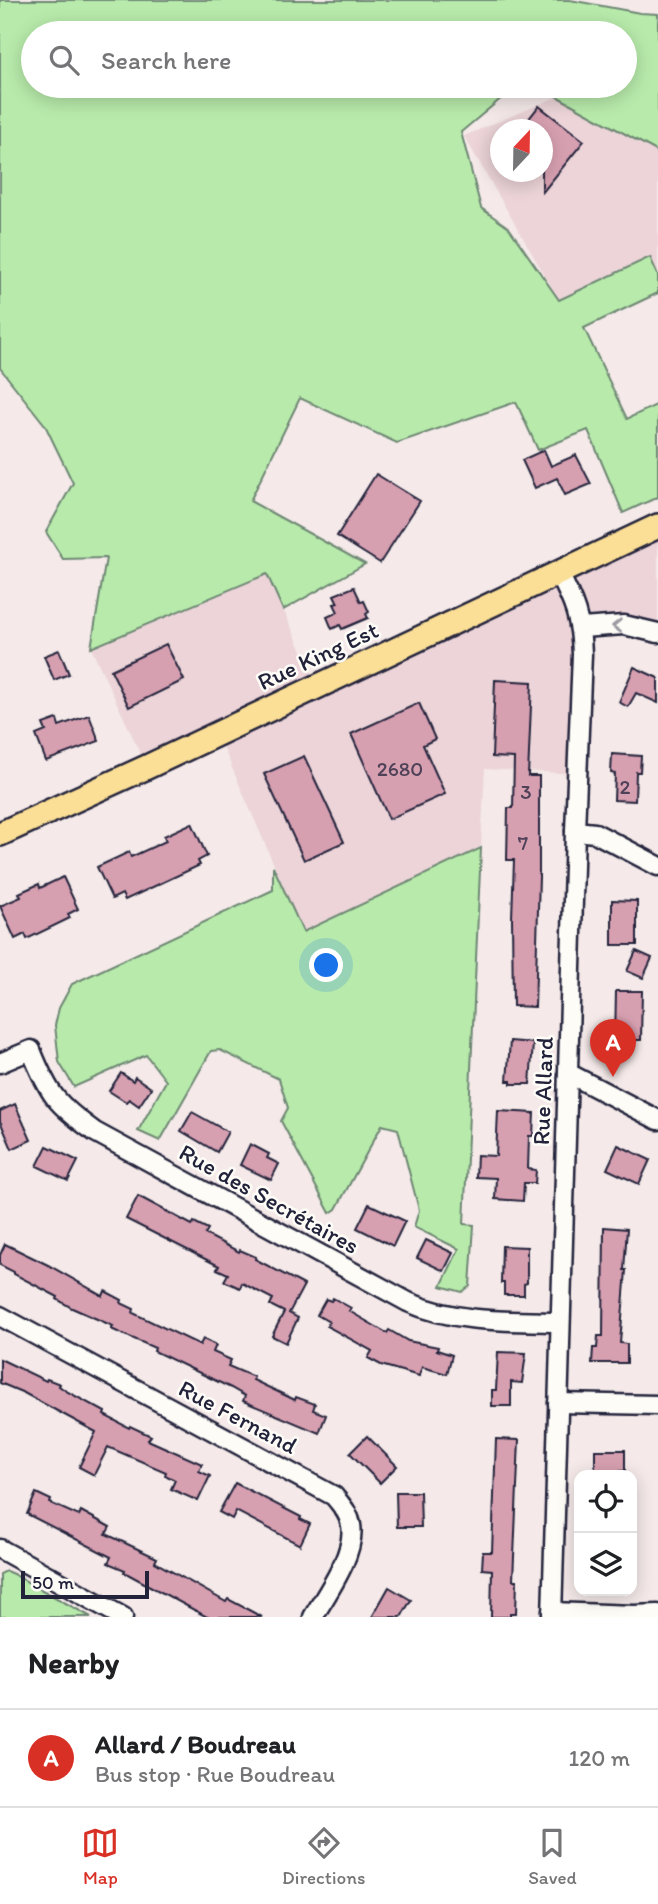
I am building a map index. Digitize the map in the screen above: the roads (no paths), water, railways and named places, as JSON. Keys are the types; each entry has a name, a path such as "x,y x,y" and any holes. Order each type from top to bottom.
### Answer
{"main road":[{"name":"Rue King Est","path":"0,834 658,526"}],"street":[{"name":"Rue Allard","path":"552,1615 581,628 574,602 558,572"},
{"path":"581,628 624,625 655,632"},
{"path":"575,831 595,833 658,866"},
{"name":"Rue des Secrétaires","path":"0,1063 31,1050 51,1096 96,1132 408,1302 434,1312 466,1318 560,1322"},
{"path":"568,1073 658,1120"},
{"name":"Rue Fernand","path":"0,1316 334,1496 345,1510 351,1525 350,1542 346,1558 313,1617"},
{"path":"558,1403 658,1405"},
{"path":"0,1550 118,1616"},
{"path":"552,1615 658,1614"}],"place":[{"name":"Allard / Boudreau","path":"613,1077"}]}
